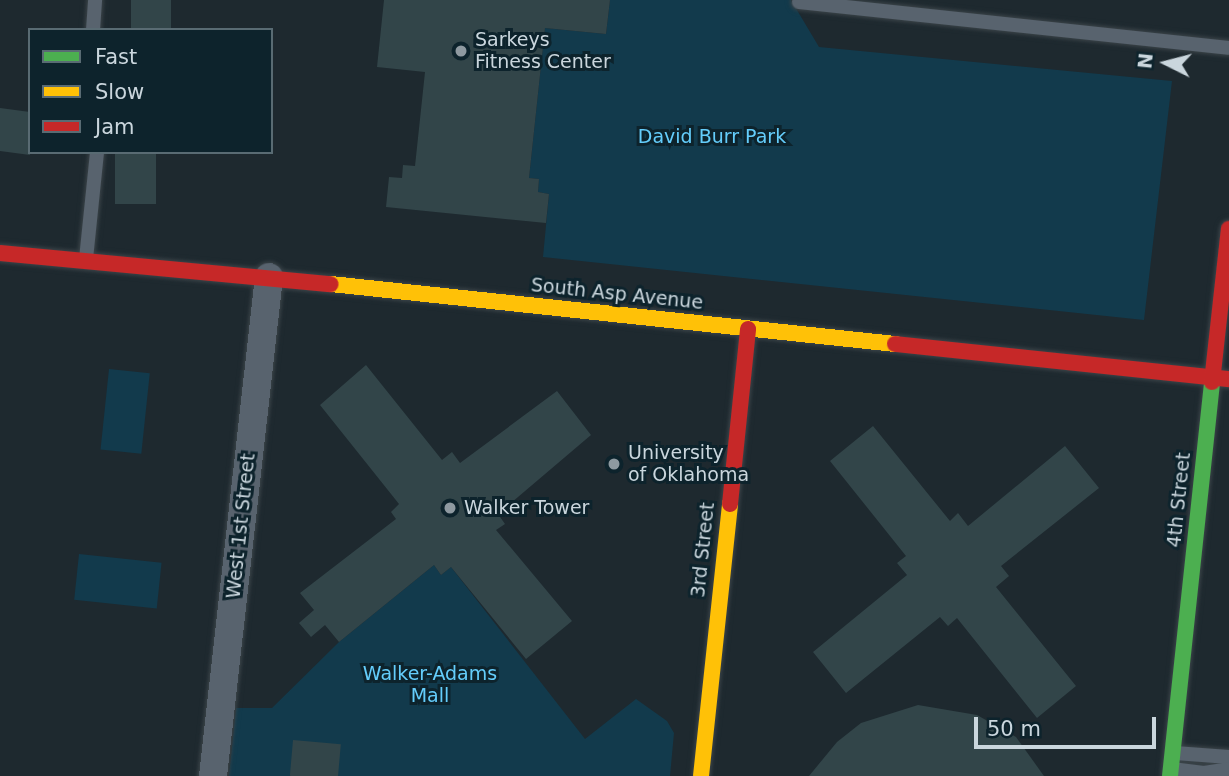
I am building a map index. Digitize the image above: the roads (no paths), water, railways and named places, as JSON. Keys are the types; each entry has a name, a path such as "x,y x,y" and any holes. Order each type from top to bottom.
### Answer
{"street":[{"name":"4th Street","path":"1171,766 1221,378 1229,229"},
{"name":"South Asp Avenue","path":"0,253 269,277 1221,378"},
{"name":"West 1st Street","path":"213,776 269,277"},
{"name":"3rd Street","path":"701,776 748,329"}],"lane":[{"path":"93,28 95,0"},
{"path":"799,2 1229,48"},
{"path":"86,260 97,154"},
{"path":"1171,766 1229,757"},
{"path":"1171,766 1204,773 1229,769"}],"place":[{"name":"Sarkeys Fitness Center","path":"461,51"},
{"name":"University of Oklahoma","path":"614,464"},
{"name":"Walker Tower","path":"450,508"}],"park label":[{"name":"David Burr Park","path":"712,137"},
{"name":"Walker-Adams Mall","path":"430,685"}]}
